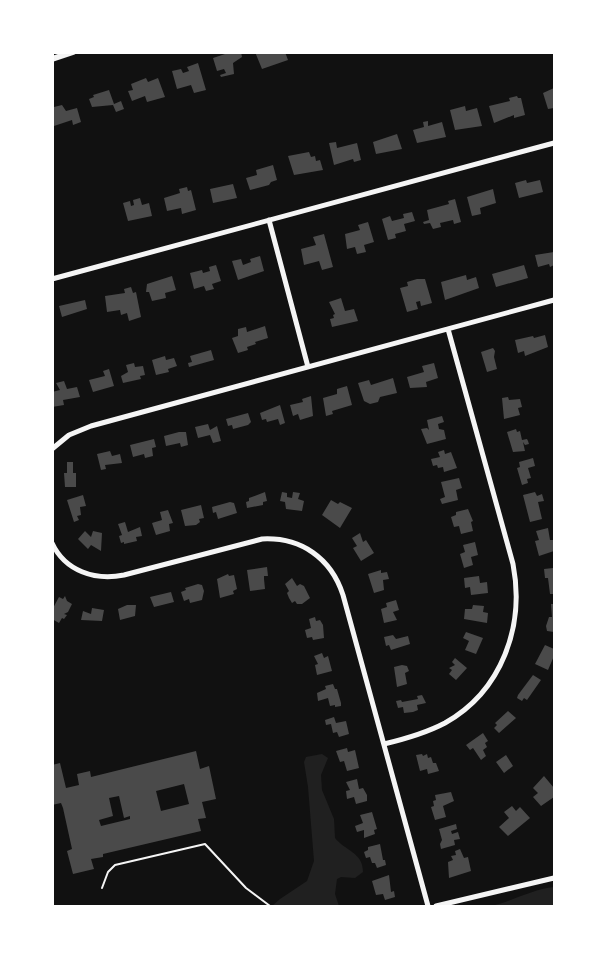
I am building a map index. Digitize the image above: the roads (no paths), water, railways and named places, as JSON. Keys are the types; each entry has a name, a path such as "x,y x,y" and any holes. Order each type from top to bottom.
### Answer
{"street":[{"path":"52,59 73,52"},
{"path":"52,279 555,143"},
{"path":"269,220 308,367"},
{"path":"52,449 69,435 85,428 555,300"},
{"path":"384,744 432,729 469,706 500,667 516,619 517,594 513,564 448,330"},
{"path":"53,545 70,566 104,577 124,575 258,539 282,540 310,549 329,567 341,590 428,906"},
{"path":"436,906 555,878"}]}
